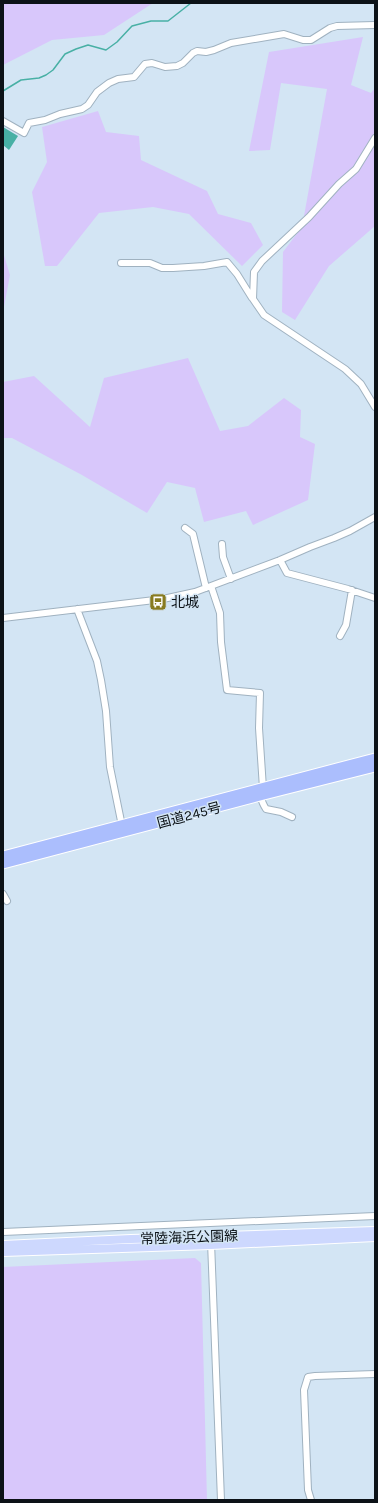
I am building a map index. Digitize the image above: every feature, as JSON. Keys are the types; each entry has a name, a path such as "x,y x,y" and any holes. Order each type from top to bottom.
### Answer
{"highway":[{"name":"国道245号","path":"3,864 262,792 375,758"},
{"name":"国道245号","path":"3,856 262,792 375,767"}],"main road":[{"name":"常陸海浜公園線","path":"3,1245 375,1231"},
{"name":"常陸海浜公園線","path":"3,1252 375,1238"}],"street":[{"path":"3,121 24,133 29,123 82,109 88,105 97,92 109,83 118,79 134,76 146,64 152,63 164,67 177,66 197,51 206,52 231,43 284,34 303,40 311,40 330,28 337,26 375,25"},
{"path":"253,299 254,272 262,261 309,217 339,184 356,169 375,138"},
{"path":"121,263 150,263 162,268 173,268 204,266 227,262 237,274 264,315 345,369 361,384 375,407"},
{"path":"3,618 163,599 209,587 350,531 375,517"},
{"path":"185,528 193,534 209,587 220,613 221,642 227,690 260,692 259,728 262,792 261,800 266,809 281,812 292,817"},
{"path":"222,544 223,557 231,579"},
{"path":"280,560 286,573 352,590 375,598"},
{"path":"340,636 346,625 352,590"},
{"path":"77,610 97,660 106,711 110,767 122,826"},
{"path":"3,894 7,901 3,900"},
{"path":"3,1232 375,1216"},
{"path":"161,1225 162,1238"},
{"path":"211,1236 221,1500"},
{"path":"311,1500 308,1490 304,1390 308,1377 375,1374"}],"shaded area":[{"path":"3,3 153,3 104,35 52,40 3,65"},
{"path":"363,37 351,85 371,93 375,88 375,226 329,266 295,320 282,312 283,252 302,227 327,89 281,83 270,150 249,151 269,52"},
{"path":"98,111 106,132 139,136 141,160 207,191 218,214 251,223 263,245 242,266 189,214 153,207 99,213 57,266 45,266 32,192 47,162 42,127"},
{"path":"3,127 18,136 9,150 3,145"},
{"path":"3,252 10,275 3,312"},
{"path":"188,358 220,431 248,426 284,398 301,410 300,437 315,444 308,500 253,525 246,511 204,522 195,488 167,482 147,513 82,475 12,438 3,438 3,382 34,376 90,427 104,378"},
{"path":"195,1258 201,1263 207,1500 3,1500 3,1267"}],"waterway":[{"path":"3,91 21,80 39,78 46,75 53,70 65,54 88,45 106,50 117,42 132,26 151,21 168,21 191,3"}],"place":[{"name":"北城","path":"158,602"}]}
